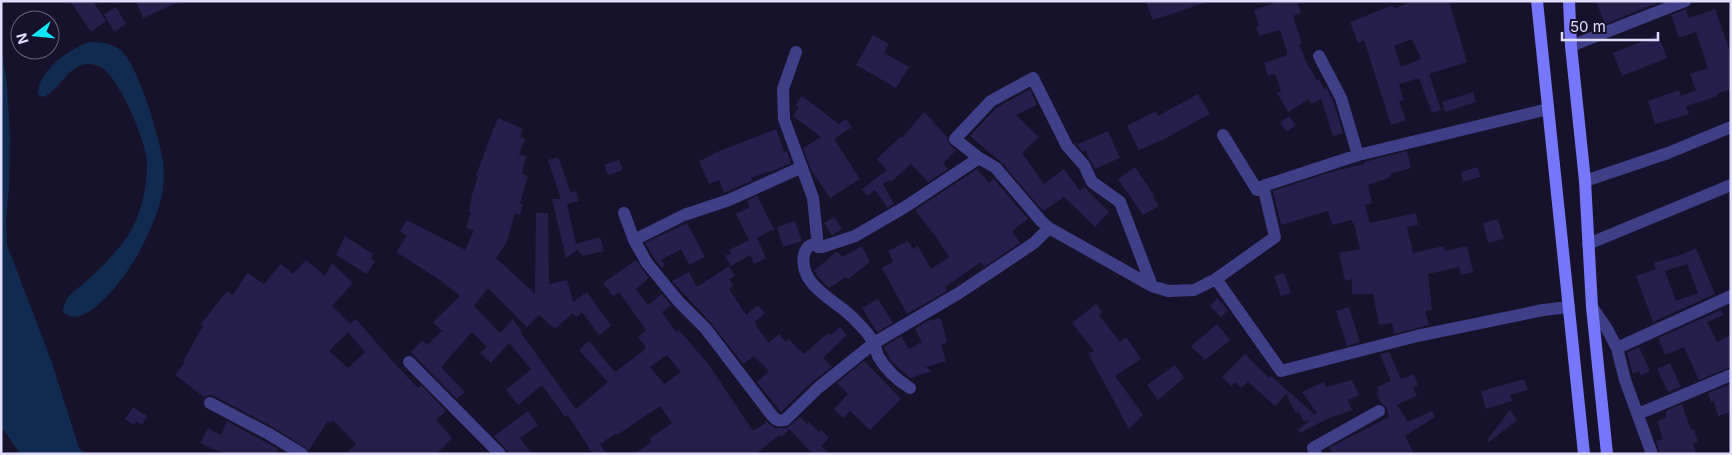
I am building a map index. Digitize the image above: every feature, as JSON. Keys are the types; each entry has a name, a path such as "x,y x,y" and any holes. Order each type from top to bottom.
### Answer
{"main road":[{"path":"1537,1 1584,454"},
{"path":"1568,1 1585,181 1592,307 1607,454"}],"street":[{"path":"1571,46 1685,1"},
{"path":"796,52 783,90 784,119 814,198 817,243 820,247 855,236 905,207 979,158"},
{"path":"1320,56 1341,98 1358,156"},
{"path":"1152,286 1120,202 1092,182 1084,165 1067,146 1034,78 991,101 955,139 979,158 996,168 1041,222 1049,228 1152,286 1168,291 1194,290 1216,279 1275,236 1262,186"},
{"path":"1223,134 1257,190 1262,186 1358,156 1548,109"},
{"path":"1585,181 1668,153 1731,127"},
{"path":"634,240 684,215 729,200 802,167"},
{"path":"1588,244 1731,185"},
{"path":"624,214 634,240 647,263 678,302 706,329 752,392 776,420 780,421 785,420 818,388 874,342 959,293 1034,243 1049,228"},
{"path":"817,243 810,245 804,256 804,266 809,279 818,290 855,319 874,342 877,354 884,365 899,381 910,388"},
{"path":"1216,279 1281,371 1417,336 1543,310 1568,307"},
{"path":"1617,348 1731,296"},
{"path":"1592,307 1617,348 1625,380 1652,454"},
{"path":"409,362 500,454"},
{"path":"1638,414 1731,374"},
{"path":"210,403 270,434 302,454"},
{"path":"1316,454 1313,448 1379,411"}],"water":[{"path":"90,42 105,43 119,49 126,57 147,101 163,161 164,182 157,214 132,264 105,299 83,315 72,317 63,312 70,295 107,261 132,229 139,213 147,172 144,146 136,124 120,90 104,69 94,65 81,65 69,73 49,94 43,97 38,95 39,86 49,69 64,55"},
{"path":"1,46 7,85 10,136 6,219 7,245 51,360 79,448 85,454 20,454 1,426"}],"building":[{"path":"70,1 93,1 106,21 91,32"},
{"path":"136,1 181,1 143,18"},
{"path":"1146,1 1203,1 1204,3 1153,20"},
{"path":"1279,1 1297,1 1301,13 1293,16 1302,43 1299,44 1309,68 1317,81 1319,79 1324,89 1326,87 1333,101 1343,133 1333,136 1321,99 1311,104 1309,99 1288,112 1277,93 1281,91 1275,74 1268,76 1264,63 1287,55 1287,51 1280,30 1259,36 1256,27 1259,26 1254,10"},
{"path":"1412,1 1449,1 1467,62 1429,74 1441,110 1432,113 1419,78 1399,84 1404,100 1399,101 1406,120 1391,125 1364,40 1358,43 1350,22 1393,5 1394,9","holes":["1412,39 1421,59 1401,67 1394,46"]},
{"path":"1596,1 1662,1 1605,24"},
{"path":"116,7 126,24 114,32 104,14"},
{"path":"1686,9 1689,18 1715,9 1731,54 1731,89 1717,94 1718,96 1686,106 1689,114 1655,124 1648,101 1679,90 1681,96 1696,90 1690,74 1708,68 1696,32 1679,38 1671,15"},
{"path":"873,35 889,44 884,53 909,67 896,88 856,65"},
{"path":"1658,35 1667,58 1622,76 1613,53"},
{"path":"1030,89 1037,105 1016,115 1039,137 1022,153 1044,184 1064,169 1080,191 1084,187 1109,212 1095,227 1064,197 1043,211 1007,167 970,136 996,108"},
{"path":"1473,92 1476,102 1445,112 1442,102"},
{"path":"1198,94 1210,114 1166,138 1139,150 1127,126 1156,111 1158,116"},
{"path":"802,96 839,124 846,119 852,127 834,139 860,179 830,198 811,170 803,148 821,137 793,116 799,107 795,105"},
{"path":"924,112 933,120 947,137 950,145 956,150 943,163 948,169 928,182 911,164 891,182 890,180 883,184 894,204 888,208 875,190 867,196 862,189 887,170 877,159 900,137 902,138"},
{"path":"1290,116 1295,126 1286,132 1280,122"},
{"path":"498,118 523,129 520,137 525,139 519,155 526,156 522,174 528,176 520,203 523,204 520,215 515,213 507,242 496,258 535,294 536,213 548,213 549,284 567,280 573,302 587,292 611,326 599,335 582,312 576,317 573,313 555,329 539,315 527,327 488,288 474,306 500,333 513,319 576,409 608,382 579,350 589,341 615,372 646,347 638,337 646,330 619,292 613,296 603,283 636,260 649,278 636,289 648,305 662,294 671,305 662,312 676,332 679,330 709,365 753,431 767,422 775,428 787,428 800,417 807,424 809,422 819,432 821,430 829,438 821,446 829,454 813,454 789,429 782,437 780,435 755,454 634,454 651,442 649,439 672,423 660,406 600,444 606,454 593,454 573,423 567,415 565,417 542,385 518,405 506,390 531,369 509,343 491,363 480,353 487,347 472,332 441,367 465,392 457,399 411,352 422,340 427,345 442,331 433,322 460,296 440,280 396,252 407,236 400,231 407,220 465,250 474,230 466,228 471,212 469,212 472,195 478,176 476,176","holes":["667,355 681,372 664,384 650,367"]},
{"path":"776,129 784,152 787,151 791,163 751,178 752,181 724,193 719,180 709,184 699,161"},
{"path":"1108,131 1120,158 1095,169 1085,150 1083,152 1074,141 1078,144"},
{"path":"1407,151 1411,168 1390,174 1391,177 1368,185 1372,203 1365,205 1370,223 1416,213 1418,225 1407,227 1413,253 1444,246 1445,251 1467,246 1473,272 1461,275 1459,267 1428,274 1432,310 1425,311 1429,325 1394,334 1392,323 1379,325 1373,294 1352,294 1352,279 1345,281 1339,253 1360,249 1352,220 1332,225 1328,211 1281,225 1273,191 1331,172 1364,164 1364,162"},
{"path":"558,157 571,193 576,191 579,201 567,204 576,244 600,237 604,251 583,256 577,249 566,258 552,199 561,199 548,160"},
{"path":"619,160 623,170 608,175 604,165"},
{"path":"1135,167 1154,195 1159,206 1143,215 1118,179"},
{"path":"1478,167 1480,177 1463,182 1461,172"},
{"path":"977,169 989,183 994,179 1028,219 1012,231 1020,243 984,267 981,262 945,287 947,291 907,314 882,268 893,262 888,251 908,241 913,249 918,246 931,269 949,257 915,210"},
{"path":"757,196 774,229 757,238 766,258 754,264 750,255 731,266 725,256 731,253 729,250 749,240 736,214 750,207 747,201"},
{"path":"834,217 842,229 832,235 824,223"},
{"path":"1498,219 1504,239 1488,243 1483,223"},
{"path":"795,221 802,241 783,247 777,227"},
{"path":"687,223 705,257 689,265 681,249 661,260 665,265 662,268 645,243"},
{"path":"345,236 373,254 371,259 375,261 367,274 336,255"},
{"path":"862,246 870,262 848,279 846,277 829,288 814,271 837,251 842,257"},
{"path":"1696,248 1715,294 1653,322 1636,276 1656,269 1654,263","holes":["1687,264 1698,293 1676,301 1665,271"]},
{"path":"306,260 325,276 332,263 353,283 332,306 350,324 356,319 418,388 421,385 446,411 436,420 452,438 436,454 346,454 356,444 333,420 330,423 328,421 309,450 273,427 214,396 204,397 175,375 185,362 183,361 203,326 201,324 227,291 233,295 247,273 264,284 281,264 293,274","holes":["348,332 365,352 348,368 329,351"]},
{"path":"729,266 735,276 729,279 733,286 729,289 746,315 758,305 765,313 755,322 769,343 779,334 786,342 788,339 804,354 828,333 831,335 840,327 847,335 823,358 832,367 812,382 781,412 757,382 769,371 754,356 743,364 712,324 672,281 689,272 697,287"},
{"path":"1284,273 1291,293 1281,296 1274,276"},
{"path":"1217,298 1228,310 1221,317 1210,306"},
{"path":"878,299 893,323 877,332 862,308"},
{"path":"1096,304 1102,312 1099,315 1120,342 1126,337 1141,359 1115,376 1143,415 1129,429 1088,353 1094,351 1072,323"},
{"path":"1349,307 1360,342 1347,346 1336,311"},
{"path":"1721,310 1723,315 1707,322 1717,342 1731,335 1731,367 1699,380 1684,347 1665,355 1658,338"},
{"path":"941,318 947,343 941,344 946,361 926,367 932,371 910,378 891,361 884,347 901,336 909,349 922,342 915,329 927,321"},
{"path":"1217,324 1230,340 1205,360 1191,346"},
{"path":"1639,347 1650,371 1641,376 1639,371 1633,374 1627,353"},
{"path":"1389,352 1401,379 1414,374 1418,385 1413,387 1417,396 1397,405 1408,422 1432,411 1435,417 1405,436 1414,454 1332,454 1329,448 1389,417 1386,407 1382,404 1376,393 1379,392 1377,387 1391,381 1380,354"},
{"path":"1245,354 1269,378 1271,376 1315,415 1317,413 1302,392 1324,382 1326,387 1352,380 1359,395 1348,400 1352,410 1327,419 1300,433 1298,430 1308,422 1307,420 1304,422 1299,412 1296,413 1286,394 1275,406 1248,382 1241,388 1235,382 1231,386 1222,377"},
{"path":"864,361 901,399 870,430 850,411 843,418 834,409 848,394 837,383"},
{"path":"1670,363 1681,387 1668,392 1657,369"},
{"path":"1175,365 1184,378 1158,400 1147,385"},
{"path":"1524,379 1528,390 1510,395 1512,401 1486,409 1481,391"},
{"path":"1731,384 1731,412 1718,416 1714,401 1711,402 1708,393"},
{"path":"1682,404 1691,430 1694,429 1698,442 1693,443 1696,454 1660,454 1656,441 1663,439 1657,421 1666,418 1666,411"},
{"path":"133,407 147,416 142,425 136,421 134,425 125,419"},
{"path":"1510,410 1517,420 1489,442 1487,440"},
{"path":"528,411 538,425 520,438 532,454 510,454 494,436"},
{"path":"227,421 278,449 276,454 225,454 200,443 208,428 221,435"}]}
